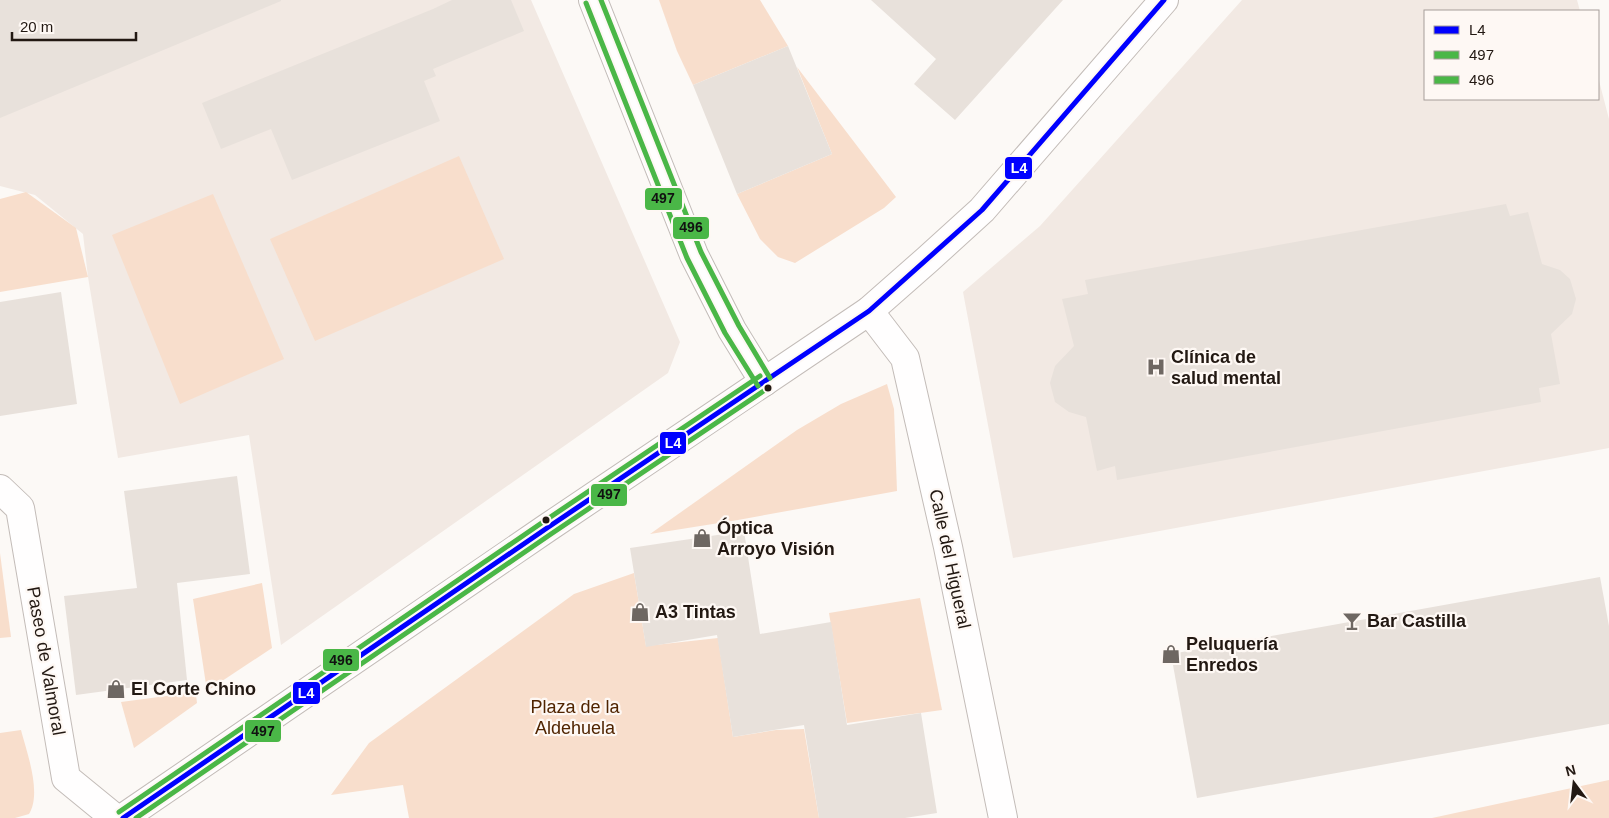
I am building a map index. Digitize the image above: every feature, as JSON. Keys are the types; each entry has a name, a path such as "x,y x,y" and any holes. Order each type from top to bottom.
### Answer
{"street":[{"path":"593,0 694,256 732,330 764,382"},
{"path":"123,818 538,534 869,311 982,210 1164,0"},
{"name":"Calle del Higueral","path":"869,311 905,358 948,548 1003,818"},
{"name":"Paseo de Valmoral","path":"0,489 20,508 66,778 115,818"}],"shaded area":[{"path":"0,0 531,0 680,342 668,373 281,645 249,435 118,458 88,277 83,234 35,195 0,186"},
{"path":"1242,0 1577,0 1580,10 1424,10 1424,100 1599,100 1599,81 1609,119 1609,448 1013,558 963,292 1040,226"}],"green space":[{"path":"659,0 760,0 788,46 693,85 677,51"},
{"path":"797,67 896,197 884,208 795,263 778,257 760,239 737,194 832,154"},
{"path":"459,156 504,259 315,341 270,239"},
{"path":"26,192 76,228 88,277 0,292 0,199"},
{"path":"213,194 284,359 180,404 112,235"},
{"path":"887,384 894,409 897,491 650,534 797,430 841,404"},
{"path":"0,553 11,637 0,638"},
{"name":"Plaza de la Aldehuela","path":"634,573 646,646 718,638 733,737 776,730 804,729 819,818 409,818 403,785 331,795 369,743 574,594"},
{"path":"262,583 272,648 207,691 193,599"},
{"path":"920,598 942,710 847,723 829,613"},
{"path":"189,693 196,695 197,703 134,748 121,702"},
{"path":"21,730 34,784 33,805 29,814 15,818 0,818 0,733"},
{"path":"1609,780 1609,818 1432,818"}],"building":[{"path":"0,0 281,0 281,1 0,118"},
{"path":"452,0 511,0 524,31 433,69 436,76 424,81 440,121 292,180 271,129 221,149 202,103"},
{"path":"871,0 1063,0 955,120 914,84 936,59"},
{"path":"788,46 832,154 737,194 693,85"},
{"path":"1506,204 1510,216 1528,212 1542,264 1560,270 1570,279 1576,299 1572,314 1551,334 1560,384 1539,388 1541,402 1117,480 1115,466 1097,471 1086,417 1069,412 1055,402 1050,383 1055,366 1074,346 1062,299 1088,294 1085,280"},
{"path":"61,292 77,404 0,416 0,302"},
{"path":"237,476 250,574 177,583 187,680 76,695 64,596 137,588 124,491"},
{"path":"744,531 760,634 831,622 847,725 921,713 937,813 905,818 819,818 804,725 733,737 717,635 646,647 630,548"},
{"path":"1600,577 1609,626 1609,724 1197,798 1171,654"}],"transit line":[{"name":"496","path":"601,0 701,252 739,326 770,378"},
{"name":"L4","path":"123,818 547,528 869,311 982,210 1164,0"},
{"name":"497","path":"586,3 687,258 725,333 758,386"},
{"name":"496","path":"119,812 760,376"},
{"name":"497","path":"136,818 768,388"}],"place":[{"name":"Clínica de salud mental","path":"1156,367"},
{"name":"Óptica Arroyo Visión","path":"702,538"},
{"name":"A3 Tintas","path":"640,612"},
{"name":"Bar Castilla","path":"1352,621"},
{"name":"Peluquería Enredos","path":"1171,654"},
{"name":"El Corte Chino","path":"116,689"}]}
